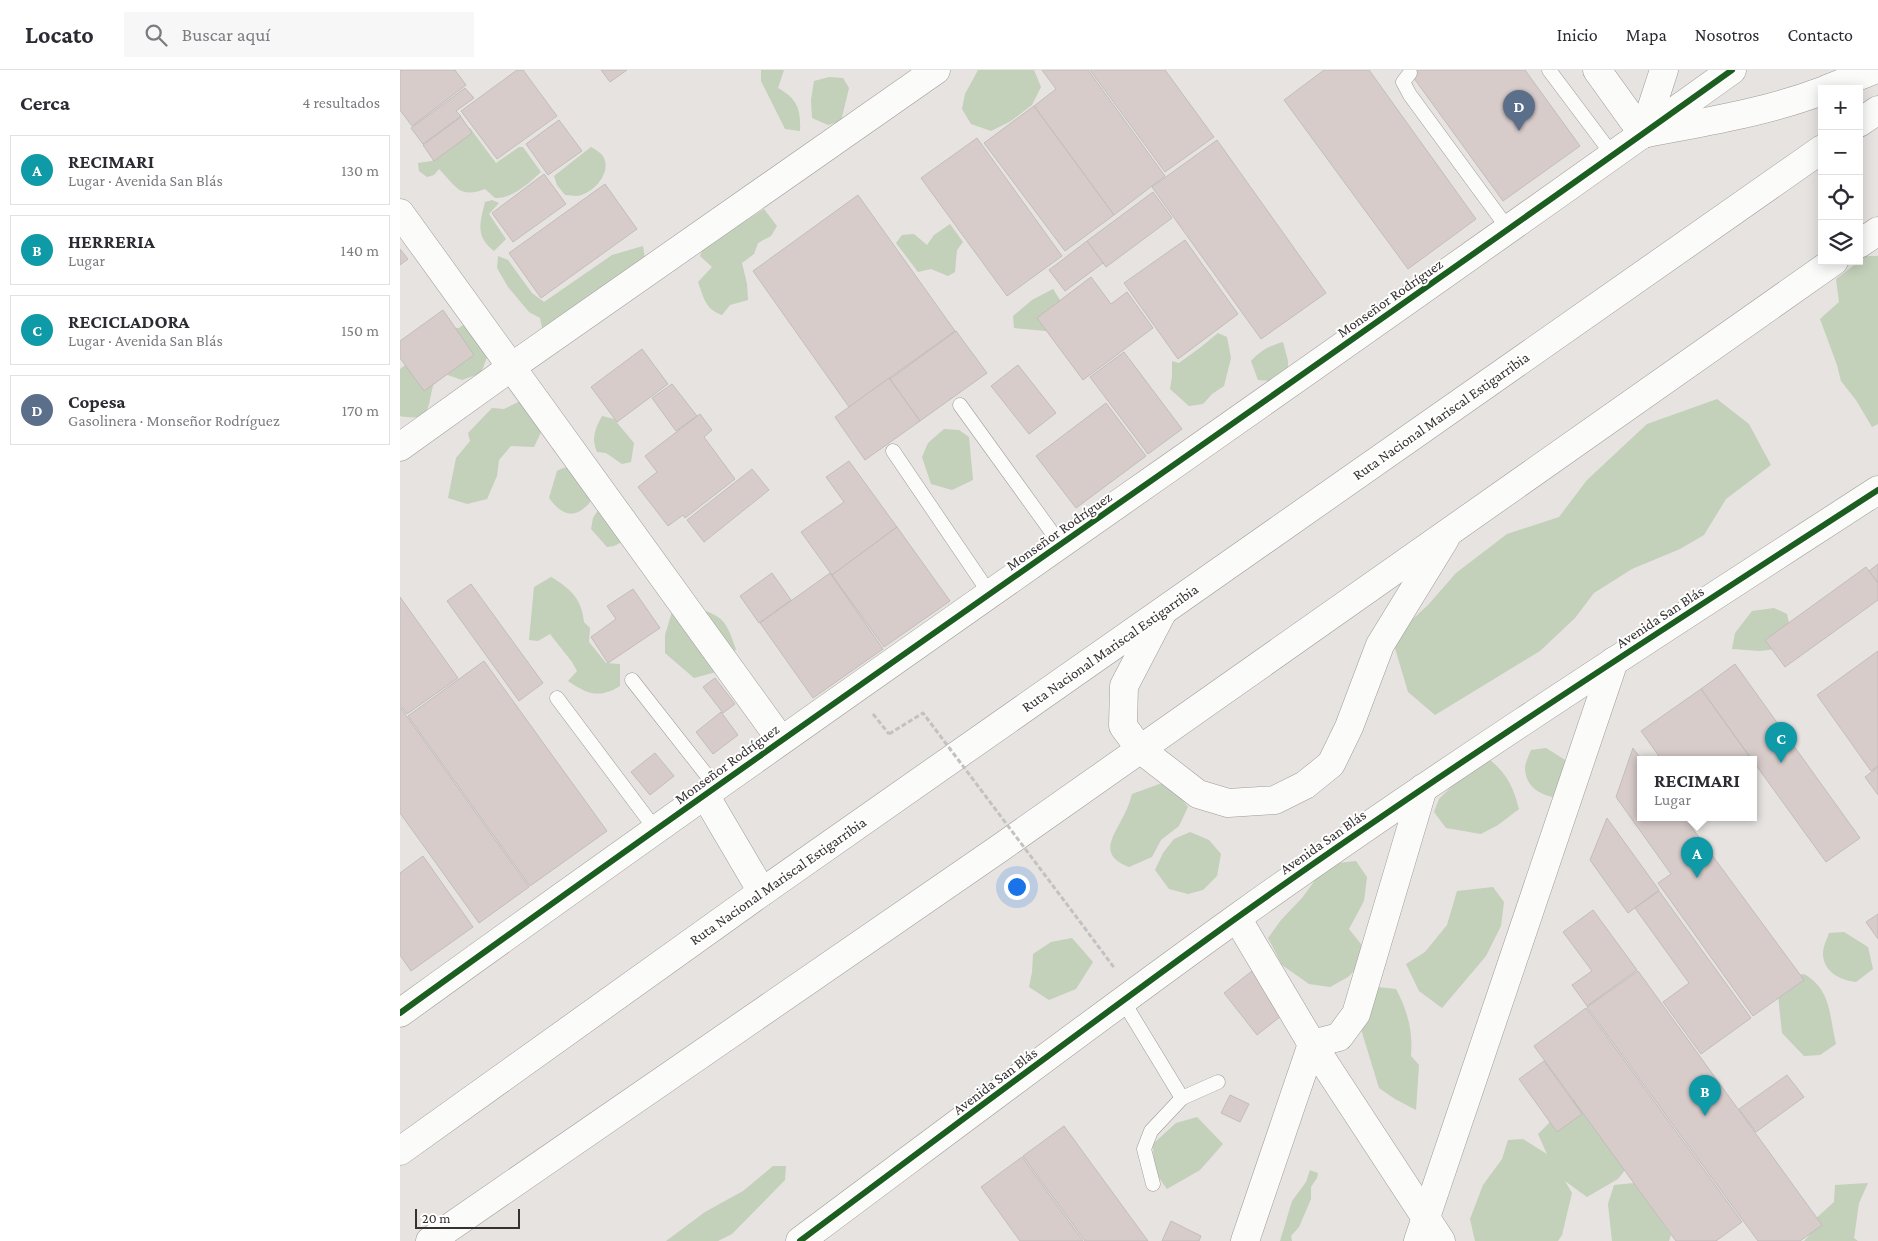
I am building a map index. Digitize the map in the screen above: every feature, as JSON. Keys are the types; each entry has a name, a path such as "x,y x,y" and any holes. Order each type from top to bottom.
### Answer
{"main road":[{"path":"400,447 936,70"},
{"path":"1597,70 1643,134"},
{"path":"1643,134 1664,70"},
{"name":"Monseñor Rodríguez","path":"400,1012 781,740 1509,230 1612,154 1732,70"},
{"path":"1837,85 1874,70"},
{"path":"1643,134 1758,111 1818,92"},
{"path":"1863,120 1878,110"},
{"name":"Ruta Nacional Mariscal Estigarribia","path":"400,1151 762,892 1818,152"},
{"path":"400,213 510,368 781,740"},
{"path":"1863,241 1878,231"},
{"path":"430,1241 1140,749 1828,265"},
{"name":"Avenida San Blás","path":"800,1241 1128,997 1423,788 1878,490"},
{"path":"1164,610 1124,686 1123,726 1140,749 1198,794 1228,803 1275,800 1305,785 1331,764 1349,727 1380,645 1450,531"},
{"path":"1428,1234 1614,662"},
{"path":"1312,1044 1339,1037 1356,1014 1423,788"},
{"path":"710,791 762,892"},
{"path":"1237,918 1428,1234"},
{"path":"1245,1241 1312,1044"}],"lane":[{"path":"1549,70 1612,154"},
{"path":"1410,73 1403,82 1410,95 1509,230"},
{"path":"960,406 1061,545"},
{"path":"893,451 990,594"},
{"path":"632,680 710,791"},
{"path":"557,698 656,830"},
{"path":"1128,997 1182,1098"},
{"path":"1153,1184 1144,1149 1151,1131 1182,1098 1218,1082"}],"path":[{"path":"889,734 923,713 1084,928 1128,997"}],"green space":[{"path":"761,70 784,70 778,88 790,96 797,105 800,116 800,131 785,129 761,81"},
{"path":"978,70 1034,70 1041,87 1032,105 1011,121 991,131 971,124 962,109 965,94"},
{"path":"829,77 843,78 849,88 841,121 828,125 812,118 811,100 814,81"},
{"path":"463,128 470,128 496,163 519,147 523,147 541,172 514,193 501,198 495,198 485,189 476,192 464,192 454,185 439,169 434,175 427,177 419,171 418,163 432,161"},
{"path":"591,147 603,156 606,167 602,178 594,188 583,195 565,195 557,185 554,176"},
{"path":"492,200 499,203 489,214 506,239 494,251 484,240 480,229 485,202"},
{"path":"764,209 777,226 771,236 758,243 754,254 742,263 747,284 748,300 730,305 722,315 716,313 704,298 698,282 712,267 700,256 707,238 721,229 745,221"},
{"path":"950,224 963,242 957,250 955,272 948,276 931,269 918,272 896,243 902,235 914,234 927,245 934,235"},
{"path":"643,246 646,265 543,332 540,318 529,312 508,287 497,268 498,256 508,260 532,293 544,302 612,255"},
{"path":"1866,256 1878,256 1878,424 1872,427 1856,400 1841,381 1820,319 1839,302 1836,279 1854,265 1863,265 1863,258"},
{"path":"1053,289 1060,300 1074,298 1056,332 1014,328 1013,316 1032,300"},
{"path":"479,314 495,336 481,373 462,380 442,373 433,386 426,412 417,417 400,416 400,369 419,355 441,327 459,328"},
{"path":"1218,333 1227,337 1231,358 1224,386 1212,394 1203,404 1189,406 1170,389 1172,361 1179,363"},
{"path":"1283,342 1288,361 1288,376 1272,381 1258,380 1251,361 1265,349"},
{"path":"1717,399 1749,424 1771,465 1726,499 1704,535 1680,549 1632,569 1594,593 1575,618 1540,651 1435,715 1408,692 1392,638 1428,605 1456,573 1507,534 1559,517 1587,480 1647,424"},
{"path":"518,402 530,404 542,430 534,447 511,446 499,460 497,476 487,499 467,504 448,498 456,458 470,441 468,433 492,408 504,409"},
{"path":"602,416 614,419 634,443 631,462 622,464 606,453 597,452 594,442 595,434"},
{"path":"944,429 959,430 969,437 973,480 952,490 931,484 922,457 928,443"},
{"path":"577,466 594,497 583,509 572,514 566,513 549,498 557,471"},
{"path":"600,507 630,538 614,546 607,547 591,529 593,518"},
{"path":"551,577 564,585 578,601 584,622 590,628 589,642 606,663 620,664 620,686 606,693 599,694 581,689 568,681 577,671 550,634 538,641 529,640 534,587"},
{"path":"697,608 714,614 723,622 730,632 736,649 716,672 694,678 665,653 665,635 672,612"},
{"path":"1774,608 1787,614 1792,637 1776,649 1760,651 1732,649 1735,633 1752,611"},
{"path":"1546,748 1570,763 1559,798 1536,790 1526,776 1525,767 1531,750"},
{"path":"1490,760 1509,782 1519,809 1498,825 1481,834 1446,828 1434,812 1439,799 1450,788 1457,765"},
{"path":"1162,783 1174,789 1188,807 1179,826 1161,840 1152,857 1129,867 1119,862 1113,856 1111,843 1113,836 1126,811 1132,794"},
{"path":"1190,832 1209,840 1221,854 1217,876 1203,890 1188,894 1169,889 1155,870 1163,853 1174,839"},
{"path":"1356,861 1367,877 1364,901 1349,929 1361,944 1363,962 1348,977 1330,987 1309,984 1282,965 1268,938 1313,883 1319,865"},
{"path":"1493,887 1504,902 1501,926 1486,956 1442,1008 1419,991 1406,964 1425,952 1447,925 1457,891"},
{"path":"1844,932 1868,947 1873,969 1856,982 1834,974 1829,970 1824,960 1823,953 1829,933"},
{"path":"1072,938 1093,962 1076,989 1049,1000 1029,987 1033,954 1051,942"},
{"path":"1804,974 1813,980 1825,996 1836,1044 1820,1055 1804,1056 1782,1033 1778,995 1784,977"},
{"path":"1378,987 1396,989 1407,1014 1411,1038 1411,1056 1419,1065 1416,1110 1379,1088 1357,1016 1363,997"},
{"path":"1573,1099 1639,1152 1618,1179 1587,1197 1565,1181 1572,1193 1562,1235 1558,1241 1475,1241 1470,1219 1483,1185 1502,1159 1508,1140 1523,1139 1547,1154 1538,1134"},
{"path":"1197,1117 1223,1144 1200,1170 1167,1189 1154,1171 1153,1144 1176,1123"},
{"path":"773,1166 786,1166 785,1180 732,1234 718,1241 666,1241 705,1212 743,1191"},
{"path":"1310,1170 1318,1173 1311,1187 1311,1199 1299,1227 1291,1236 1292,1241 1280,1241 1292,1201 1306,1182"},
{"path":"1634,1183 1671,1235 1669,1241 1612,1241 1608,1204 1614,1185"},
{"path":"1868,1183 1859,1203 1854,1238 1858,1241 1804,1241 1811,1233 1813,1221 1834,1202 1835,1185"}],"building":[{"path":"400,70 455,70 466,85 412,126 400,110"},
{"path":"517,70 523,70 557,116 497,159 461,111"},
{"path":"601,70 627,70 610,82"},
{"path":"1042,70 1088,70 1165,176 1114,215 1034,106 1056,89"},
{"path":"1090,70 1165,70 1214,137 1165,172"},
{"path":"1324,70 1369,70 1476,219 1408,269 1284,100"},
{"path":"1408,70 1525,70 1580,146 1503,201"},
{"path":"465,88 474,98 456,111 461,116 423,144 411,128"},
{"path":"1034,106 1114,215 1065,251 984,143"},
{"path":"461,117 472,133 434,161 423,145"},
{"path":"559,120 582,151 548,175 526,144"},
{"path":"977,138 1062,256 1007,296 921,178"},
{"path":"1217,140 1326,293 1261,339 1152,187"},
{"path":"544,174 566,204 513,242 492,213"},
{"path":"605,184 637,229 541,298 509,253"},
{"path":"1153,192 1172,218 1106,267 1087,241"},
{"path":"858,195 955,331 849,407 753,271"},
{"path":"1185,240 1238,314 1178,359 1124,283"},
{"path":"1087,241 1103,263 1065,291 1049,270"},
{"path":"400,249 408,259 400,265"},
{"path":"1091,277 1111,304 1127,292 1153,328 1083,380 1037,318"},
{"path":"443,310 474,355 424,391 400,358 400,341"},
{"path":"956,331 987,373 920,421 890,379"},
{"path":"642,349 668,384 617,422 591,387"},
{"path":"1124,352 1182,429 1148,454 1090,377"},
{"path":"1018,365 1056,413 1029,434 991,386"},
{"path":"889,378 920,421 865,460 835,417"},
{"path":"672,384 697,416 676,431 652,398"},
{"path":"1106,403 1146,456 1076,508 1036,456"},
{"path":"700,414 712,430 704,437 735,479 685,518 683,515 668,526 638,487 657,472 645,456"},
{"path":"849,461 897,527 832,575 801,532 844,502 826,477"},
{"path":"752,469 769,490 704,542 687,520"},
{"path":"897,527 950,601 884,647 832,575"},
{"path":"1878,564 1878,583 1869,571"},
{"path":"1866,567 1878,583 1878,600 1785,667 1765,640"},
{"path":"772,573 791,600 759,623 740,596"},
{"path":"830,573 883,649 813,698 760,623"},
{"path":"471,584 543,683 519,701 447,601"},
{"path":"633,589 660,628 608,663 591,637 616,619 607,606"},
{"path":"400,597 458,678 407,714 400,705"},
{"path":"1878,651 1878,766 1871,771 1817,695"},
{"path":"484,661 607,831 530,886 408,716"},
{"path":"1735,664 1860,838 1826,862 1757,767 1757,756 1749,756 1701,689"},
{"path":"715,678 735,704 723,713 703,687"},
{"path":"1701,689 1749,756 1659,756 1641,731"},
{"path":"400,707 529,887 479,923 400,813"},
{"path":"721,712 738,735 713,754 696,732"},
{"path":"1633,748 1639,756 1637,756 1637,821 1687,821 1804,980 1753,1016 1658,883 1671,874 1616,797"},
{"path":"655,753 674,776 650,795 631,772"},
{"path":"1878,767 1878,795 1865,777"},
{"path":"1607,818 1659,890 1628,913 1590,860"},
{"path":"423,856 473,927 411,971 400,955 400,873"},
{"path":"1659,891 1751,1018 1701,1054 1663,1002 1689,983 1635,908"},
{"path":"1593,910 1637,970 1587,1006 1572,985 1592,971 1563,932"},
{"path":"1878,914 1878,939 1866,922"},
{"path":"1252,971 1285,1013 1257,1035 1224,993"},
{"path":"1638,971 1822,1225 1800,1241 1758,1241 1587,1007"},
{"path":"1586,1008 1742,1222 1716,1241 1676,1241 1534,1046"},
{"path":"1544,1061 1582,1114 1557,1132 1519,1079"},
{"path":"1787,1075 1804,1097 1756,1132 1739,1109"},
{"path":"1230,1095 1249,1104 1240,1122 1221,1113"},
{"path":"1064,1126 1148,1241 1085,1241 1023,1156"},
{"path":"1022,1157 1083,1241 1020,1241 981,1187"},
{"path":"1171,1221 1201,1236 1199,1241 1162,1241"}],"cycle path":[{"path":"400,1013 732,776 1732,70"},
{"path":"800,1241 1126,998 1314,863 1554,701 1878,490"}],"place":[{"name":"Copesa","path":"1519,131"},
{"name":"RECICLADORA","path":"1781,763"},
{"name":"RECIMARI","path":"1697,878"},
{"name":"HERRERIA","path":"1705,1116"}]}
